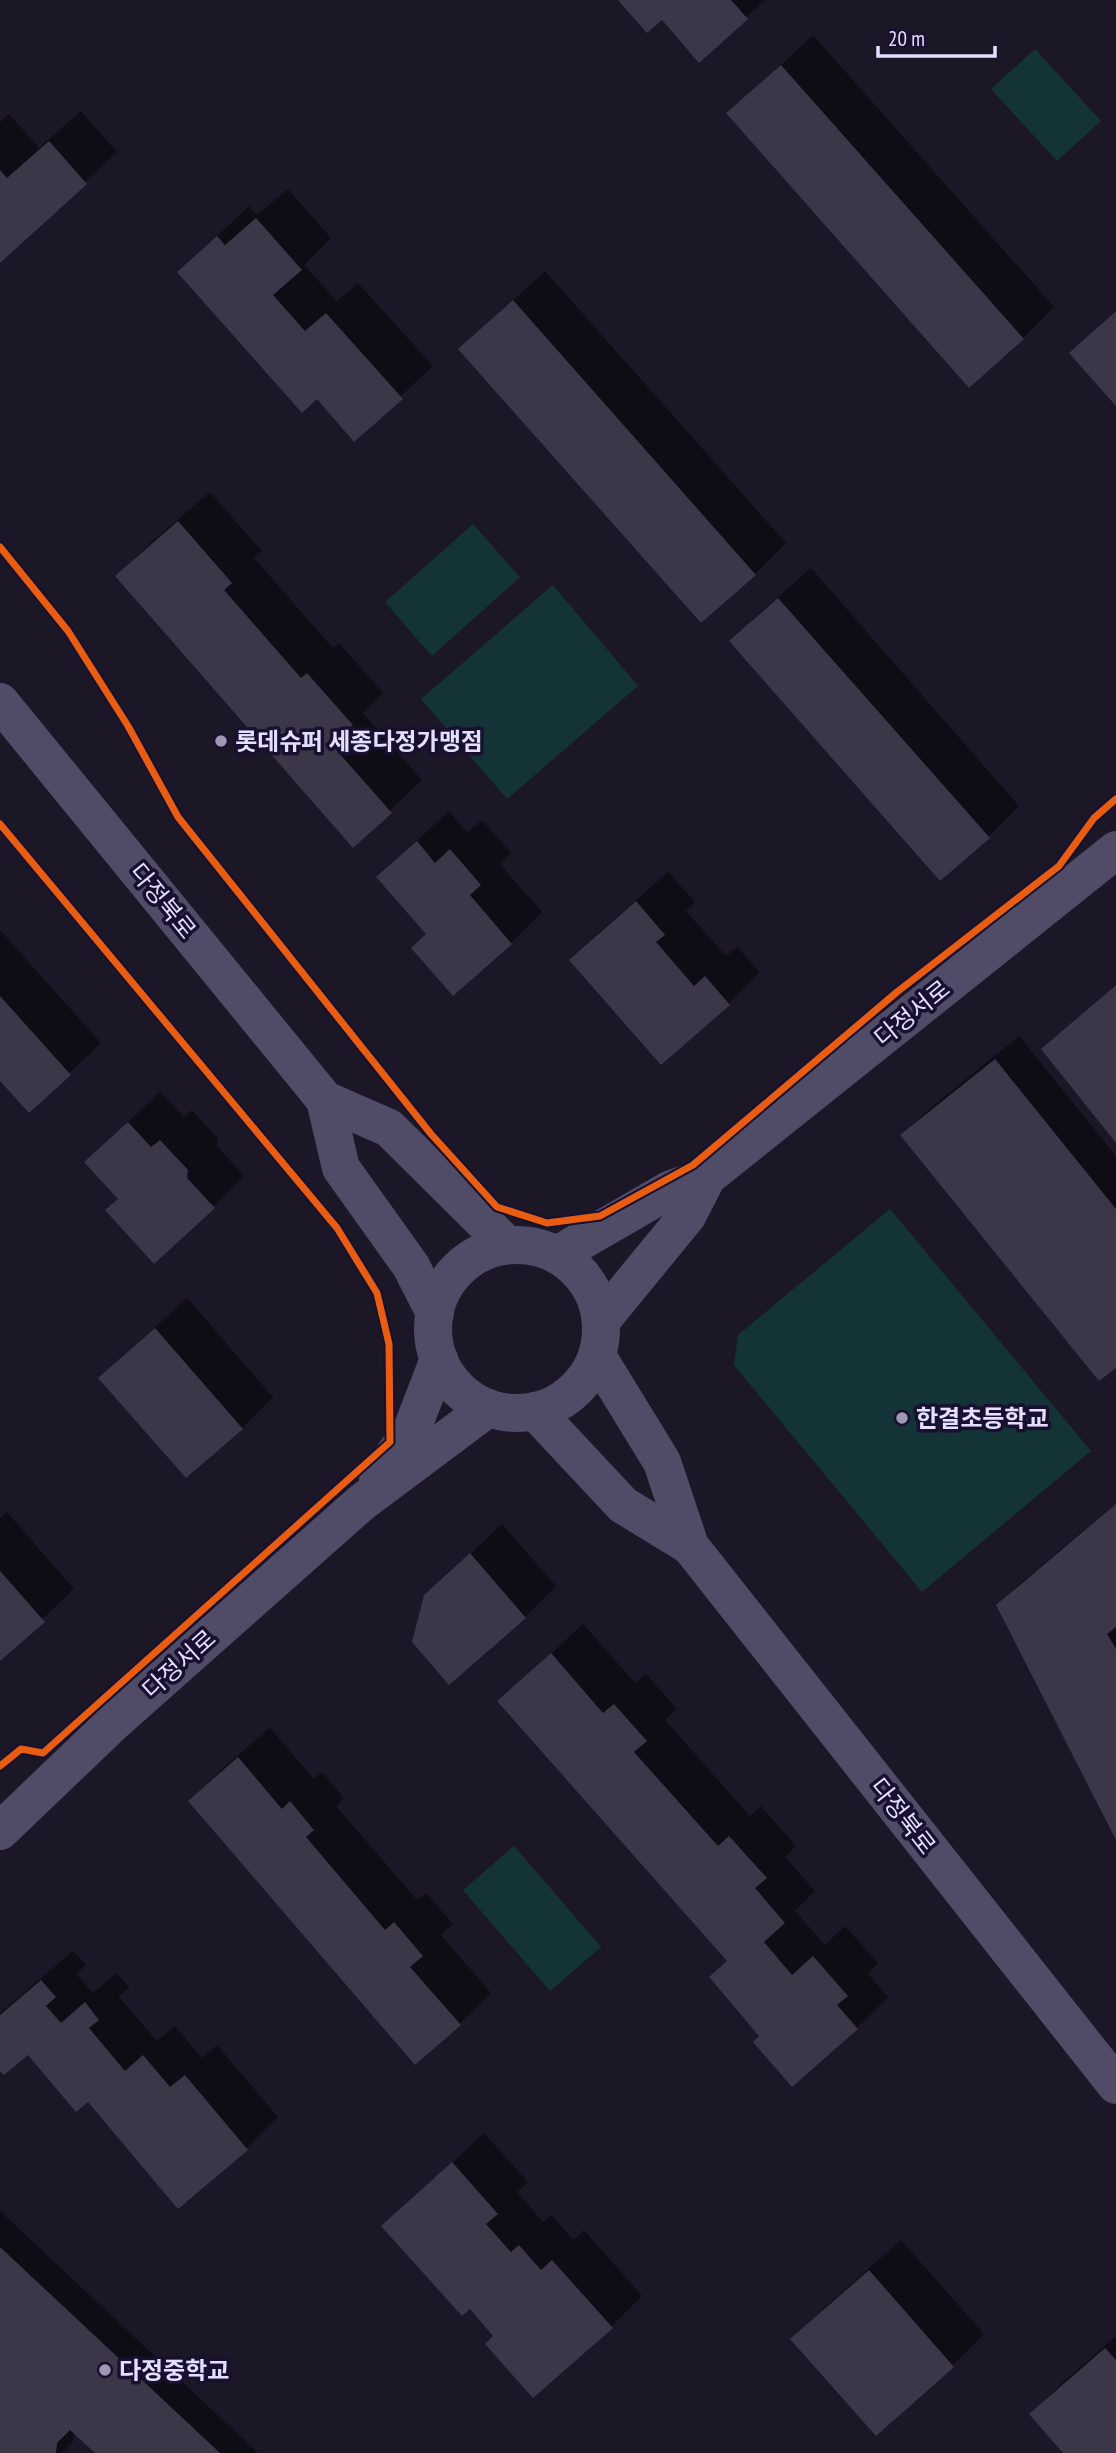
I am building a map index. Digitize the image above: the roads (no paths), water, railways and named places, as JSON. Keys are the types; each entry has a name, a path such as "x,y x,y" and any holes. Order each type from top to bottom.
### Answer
{"street":[{"name":"다정북로","path":"0,702 326,1100"},
{"name":"다정서로","path":"707,1177 1116,850"},
{"path":"326,1100 389,1128 508,1245"},
{"path":"326,1100 341,1168 411,1266 435,1313"},
{"path":"557,1255 671,1189 707,1177"},
{"path":"690,1546 662,1462 599,1338 594,1295 579,1272 557,1255 533,1246 508,1245 482,1253 460,1268 443,1288 435,1313 433,1337 439,1359 450,1380 467,1397 488,1408 512,1413 535,1411 562,1401 583,1382 599,1338 687,1216 707,1177"},
{"path":"361,1503 412,1429 439,1359"},
{"path":"361,1503 488,1408"},
{"path":"535,1411 622,1505 690,1546"},
{"name":"다정서로","path":"0,1831 114,1722 361,1503"},
{"name":"다정북로","path":"690,1546 1116,2085"}],"place":[{"name":"롯데슈퍼 세종다정가맹점","path":"221,741"},
{"name":"한결초등학교","path":"902,1418"},
{"name":"다정중학교","path":"105,2370"}]}
